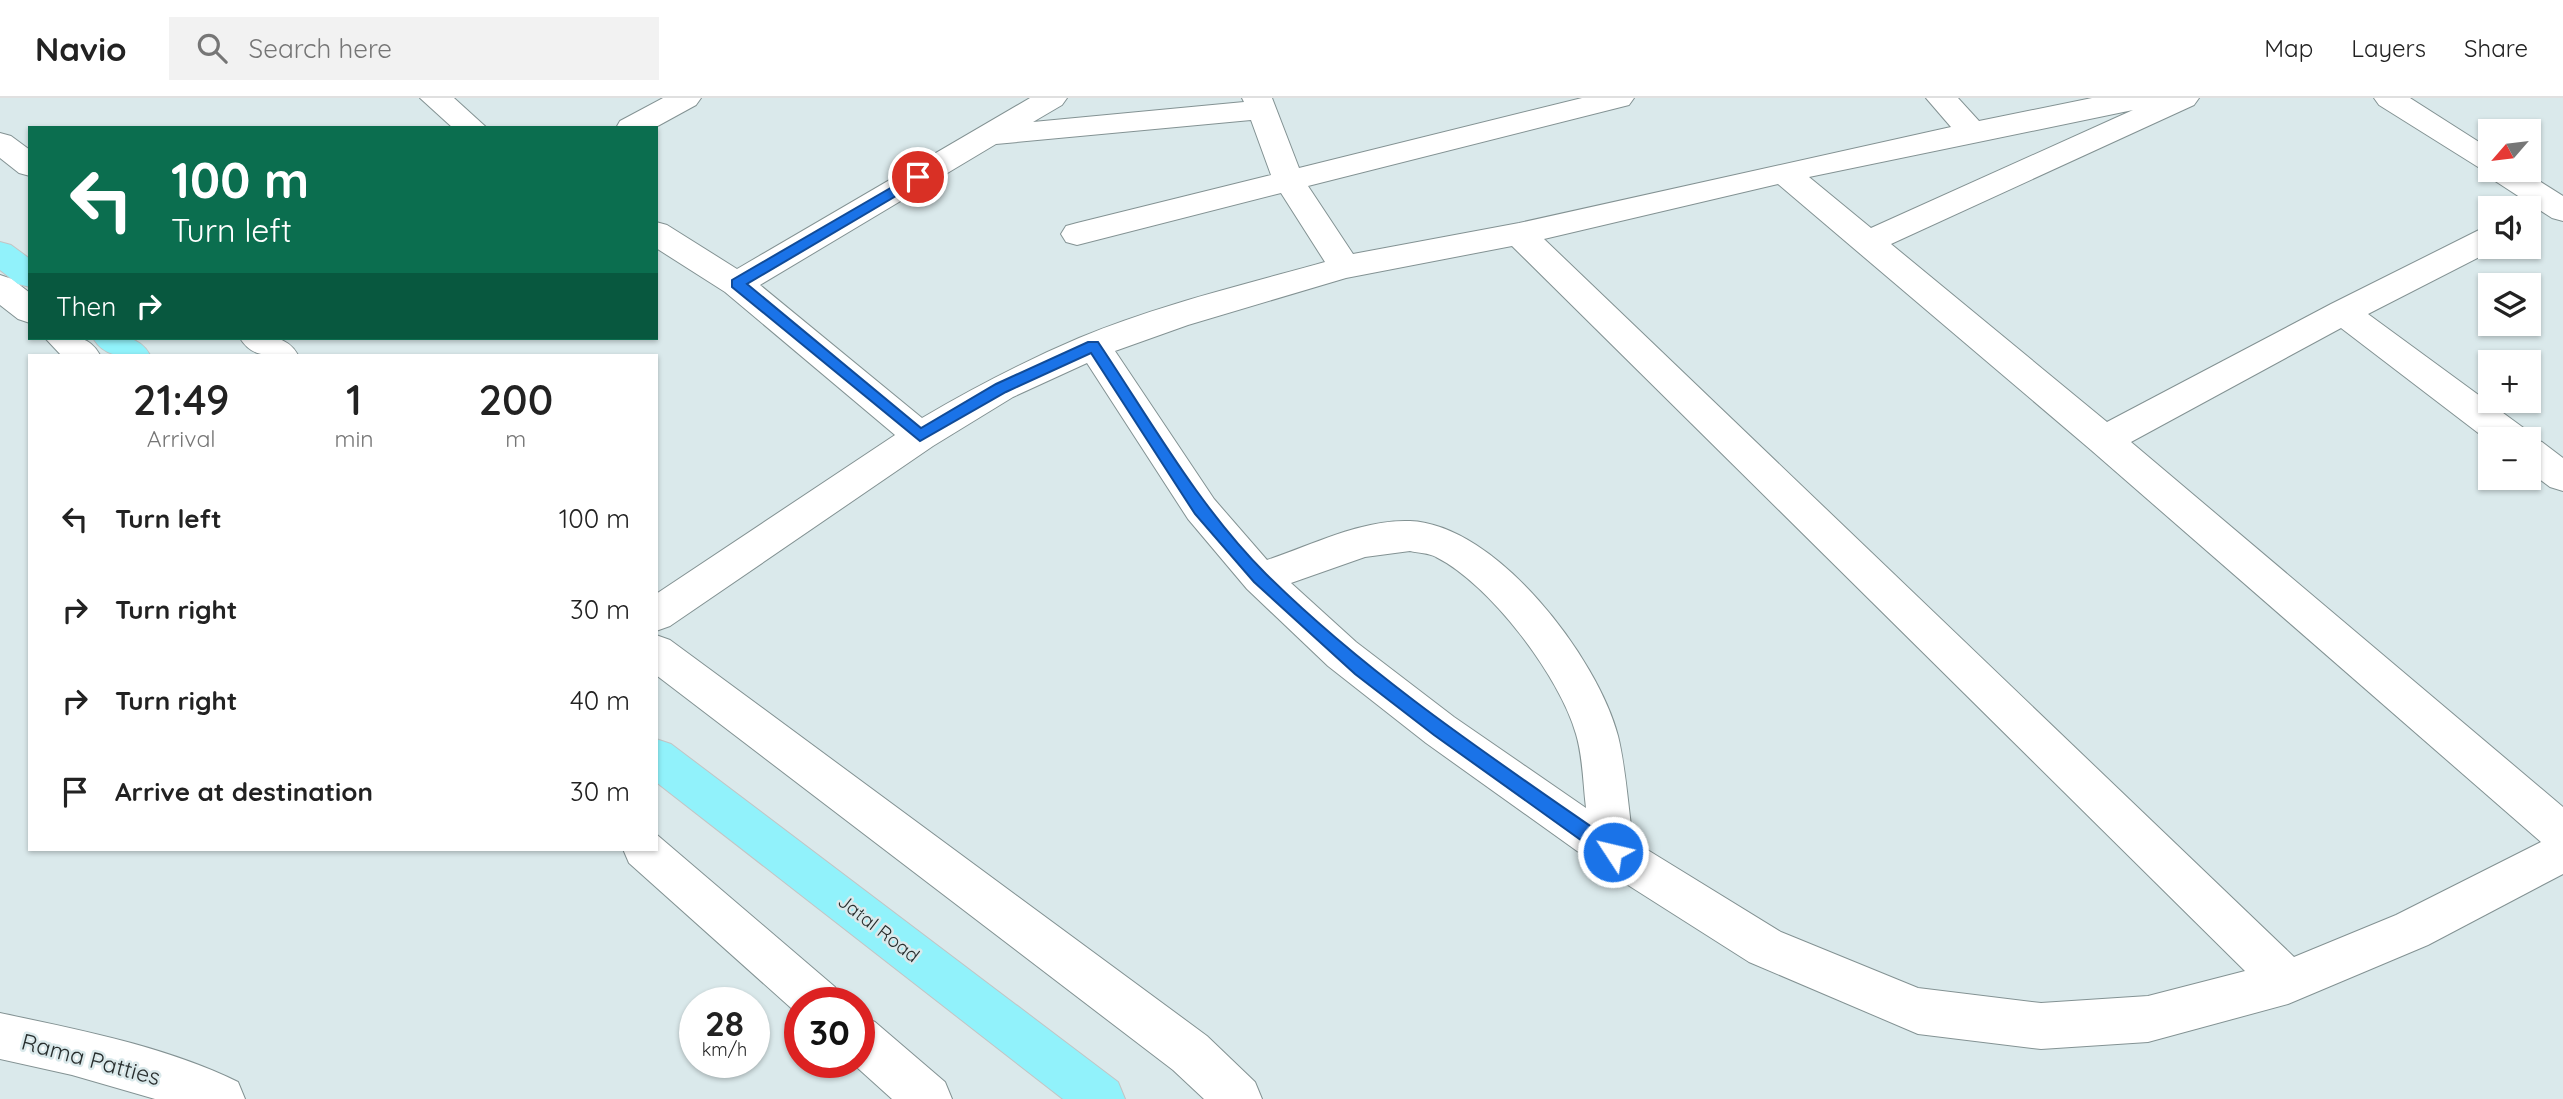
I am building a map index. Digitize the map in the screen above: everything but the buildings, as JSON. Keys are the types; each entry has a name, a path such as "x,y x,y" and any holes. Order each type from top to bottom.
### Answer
{"main road":[{"path":"0,253 14,295"},
{"path":"113,340 132,354"},
{"name":"Jatal Road","path":"658,759 1101,1099"}],"street":[{"path":"435,98 466,126"},
{"path":"635,126 686,98"},
{"path":"1077,234 1619,98"},
{"path":"1941,98 1973,132"},
{"path":"658,614 920,436 1001,388 1093,346 1176,317 1345,267 1519,234 1784,172 1973,132 2061,105 2146,98"},
{"path":"1868,242 2184,98"},
{"path":"2389,98 2478,155"},
{"path":"737,284 1043,100"},
{"path":"986,136 1258,104 1289,181 1345,267"},
{"path":"0,143 28,164"},
{"path":"1784,172 2104,440 2563,834"},
{"path":"2514,182 2549,212"},
{"path":"658,234 737,284 920,436"},
{"path":"1519,234 2288,982"},
{"path":"2104,440 2343,312 2478,244"},
{"path":"2343,312 2496,427"},
{"path":"64,340 82,354"},
{"path":"260,340 280,354"},
{"path":"1093,346 1201,509 1260,578 1342,654 1440,730 1613,852 1765,947 1918,1011 2041,1026 2148,1019 2288,982 2412,930 2563,852"},
{"path":"2541,461 2563,477"},
{"path":"1260,578 1364,542 1410,536 1445,543 1492,577 1537,626 1577,686 1597,736 1613,852"},
{"path":"658,654 1190,1053 1238,1099"},
{"path":"646,851 801,987"},
{"name":"Rama Patties","path":"0,1036 72,1052 199,1088 220,1099"},
{"path":"875,1052 928,1099"}],"route":[{"path":"918,177 737,284 920,436 1001,388 1093,346 1201,509 1260,578 1361,669 1440,730 1613,852"}]}
